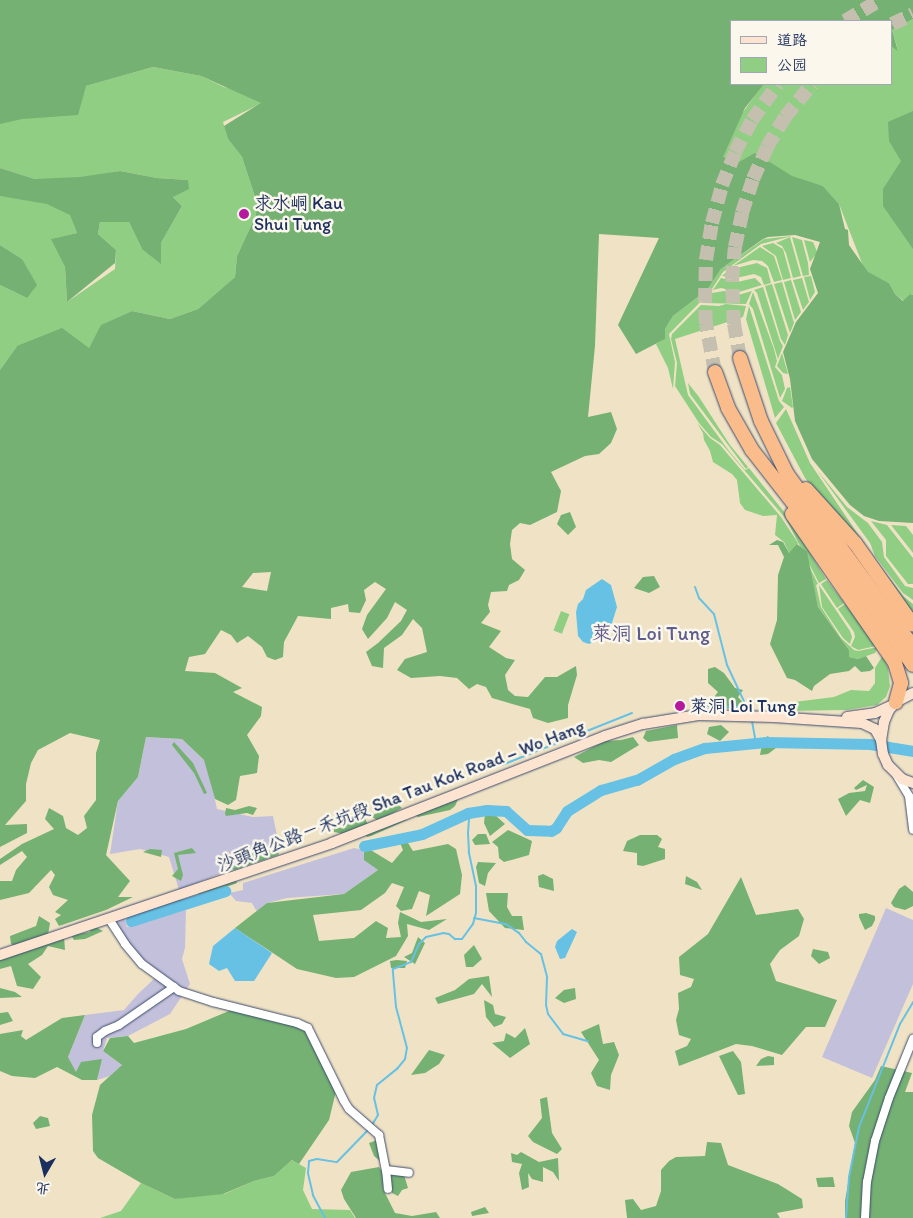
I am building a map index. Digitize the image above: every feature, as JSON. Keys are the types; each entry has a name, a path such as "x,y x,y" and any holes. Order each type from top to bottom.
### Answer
{"highway":[{"path":"740,358 754,404 774,452 800,494 904,632 913,647"},
{"path":"716,372 734,420 774,480 796,521 895,663 901,683 894,704"},
{"path":"774,480 833,552 904,632 913,665"}],"main road":[{"name":"沙頭角公路－禾坑段 Sha Tau Kok Road – Wo Hang","path":"822,720 870,715 913,693"},
{"path":"894,704 886,716 879,733 883,754 894,772 913,783"},
{"name":"沙頭角公路－禾坑段 Sha Tau Kok Road – Wo Hang","path":"0,955 332,843 630,727 690,715 750,716 862,723 879,733"}],"street":[{"path":"894,772 909,796 913,830"},
{"path":"109,919 125,944 142,964 174,987 213,1002 297,1023 308,1028 344,1102 349,1109 379,1135 388,1189"},
{"path":"97,1043 98,1037 105,1031 119,1024 174,987"},
{"path":"865,1218 867,1182 875,1141 889,1098 913,1039"},
{"path":"386,1170 409,1173"}],"shaded area":[{"path":"146,737 182,739 207,763 217,809 253,817 273,816 280,850 179,890 169,857 140,849 110,854 118,801 138,777"},
{"path":"354,848 363,850 365,860 378,870 344,894 287,898 267,903 257,912 252,903 236,901 229,893 243,890 243,883"},
{"path":"886,908 913,920 913,984 872,1078 822,1057"},
{"path":"186,910 185,948 182,959 190,984 170,1014 128,1036 107,1038 103,1051 122,1065 110,1076 97,1080 101,1059 77,1075 68,1057 85,1015 124,1010 156,977 109,926 125,918 127,927"}],"green space":[{"path":"0,0 913,0 913,19 893,29 893,20 730,20 730,85 763,85 745,108 723,157 739,162 755,153 792,176 823,186 839,204 845,229 848,230 849,245 868,272 889,283 895,294 903,301 910,294 913,295 913,523 879,521 864,516 850,505 812,459 795,421 790,379 783,352 796,322 818,293 810,269 820,242 795,235 763,239 721,269 707,290 673,316 665,329 665,339 636,354 618,325 659,238 599,234 595,346 588,417 611,412 617,429 611,443 599,454 585,456 551,472 561,491 557,512 530,525 520,523 512,530 510,544 512,559 525,570 519,580 509,585 507,591 491,592 488,605 490,612 481,623 501,631 489,647 506,658 515,660 505,675 508,690 515,696 528,697 545,677 557,677 576,666 577,675 568,705 568,718 548,723 533,718 530,709 492,698 486,687 477,684 469,689 457,678 440,676 411,678 397,670 405,659 427,652 422,628 413,619 402,635 384,648 383,668 372,666 366,652 401,621 407,610 395,602 387,618 368,639 362,629 367,615 386,589 375,582 364,590 366,600 360,613 349,612 348,604 331,608 331,619 298,616 284,642 283,657 275,660 267,657 262,647 248,636 237,643 231,635 221,630 205,654 189,657 185,671 215,673 242,688 233,692 262,707 261,716 247,735 259,756 257,773 240,776 236,800 228,805 215,799 204,760 182,739 146,737 138,777 118,801 106,855 130,881 118,897 133,897 106,910 59,926 55,919 61,915 55,912 68,900 53,895 49,887 55,875 51,870 29,893 0,900 0,881 12,881 16,870 27,857 22,851 0,865 0,859 22,844 54,829 45,819 49,808 63,816 66,828 78,835 87,828 84,816 96,800 96,753 100,740 70,733 38,750 31,763 26,784 26,801 5,825 27,824 27,833 0,847 0,370 17,346 62,328 89,348 101,325 132,311 170,319 198,309 235,277 237,256 256,215 256,200 242,157 228,139 224,126 261,103 201,76 153,67 86,86 78,115 22,119 0,124","holes":["271,572 267,591 242,587 253,573"]},
{"path":"913,19 913,118 909,158 913,222 913,295 910,294 904,301 895,294 889,283 865,271 839,204 823,186 722,158 741,115 762,85 893,85 893,48 898,50 893,29"},
{"path":"893,34 898,51 893,48"},
{"path":"153,67 201,76 224,87 254,94 262,103 223,122 228,139 242,157 256,200 270,201 256,215 237,256 235,277 198,309 170,319 132,311 102,325 89,348 17,346 0,370 0,285 27,298 22,259 0,245 0,196 29,198 57,207 70,214 77,233 52,239 65,267 67,302 115,269 116,250 98,234 100,222 129,222 142,249 161,243 182,206 173,197 188,180 157,178 120,171 74,179 35,179 0,168 0,122 86,86"},
{"path":"913,111 913,249 883,206 883,189 901,161 889,141 888,122"},
{"path":"0,168 35,179 80,177 120,171 157,178 188,180 189,189 173,197 182,206 161,243 161,264 142,249 129,222 100,222 98,234 116,250 115,263 67,302 65,267 51,239 77,233 70,215 47,204 0,196"},
{"path":"792,236 761,244 723,272 710,292 669,334 675,362 673,389 668,368 656,344 664,339 665,329 673,316 707,290 721,269 764,239"},
{"path":"790,237 801,276 793,278 786,253 782,246 776,243"},
{"path":"792,237 802,240 809,275 803,276"},
{"path":"804,240 813,242 816,249 817,253 810,262"},
{"path":"773,243 783,249 791,278 783,280 776,256 762,246"},
{"path":"0,245 22,259 37,285 27,298 0,285"},
{"path":"760,247 774,256 782,280 774,282 768,266 762,261 753,260 733,266"},
{"path":"757,263 767,268 771,283 764,285 761,277 754,274 736,278 722,276 732,267 736,268"},
{"path":"811,276 815,292 810,300 804,277"},
{"path":"721,278 737,282 755,278 762,285 739,292 721,288 713,290"},
{"path":"802,278 809,302 803,310 793,280"},
{"path":"791,280 801,312 795,320 784,282"},
{"path":"782,282 794,323 790,333 774,284"},
{"path":"772,284 788,335 785,345 781,339 765,286"},
{"path":"763,287 783,346 778,359 757,293 754,290"},
{"path":"724,291 738,295 752,291 746,304 702,303 712,293"},
{"path":"753,292 774,349 777,361 775,367 782,375 785,389 780,398 753,309 749,304"},
{"path":"726,304 746,306 743,317 675,339 688,395 729,451 745,470 749,468 785,513 826,579 819,583 786,519 722,444 711,437 699,423 675,386 677,363 671,339 672,334 701,305 719,306"},
{"path":"749,306 779,401 784,407 775,418 746,319"},
{"path":"782,353 788,374 783,373 777,366"},
{"path":"688,383 730,445 748,467 746,469 690,394"},
{"path":"790,387 792,408 782,401 787,388"},
{"path":"786,409 810,463 874,558 903,596 913,604 913,618 860,545 805,478 776,423"},
{"path":"697,423 710,438 720,445 781,517 798,543 793,551 789,553 784,542 775,535 777,515 763,516 745,510 740,503 737,480 732,474 713,462 703,433"},
{"path":"816,469 847,507 868,523 882,542 884,557 905,586 913,588 913,600 903,593 875,556 870,543"},
{"path":"570,512 576,527 568,535 557,524 561,515"},
{"path":"871,521 887,525 913,558 913,584 908,584 886,556 886,540"},
{"path":"891,525 906,526 913,535 913,553"},
{"path":"777,540 783,542 789,553 797,544 807,552 818,607 849,650 849,657 858,659 866,656 874,668 870,671 861,672 855,666 849,671 830,674 814,686 812,691 795,680 787,678 770,644 777,620 778,575 784,557 778,545 769,545"},
{"path":"808,564 818,584 816,585 821,607 841,638 854,650 858,651 878,647 875,653 858,659 849,657 849,650 818,607"},
{"path":"654,576 660,587 649,593 634,588 643,577"},
{"path":"827,580 844,603 837,608 821,584"},
{"path":"819,585 850,631 852,637 850,644 843,638 822,607"},
{"path":"845,604 876,646 858,650 851,646 855,637 854,632 838,609"},
{"path":"561,611 569,614 562,634 553,631"},
{"path":"883,655 888,668 890,686 886,697 877,705 847,710 785,711 786,703 834,697 851,690 869,691 875,683 875,668"},
{"path":"715,667 724,673 735,688 743,690 738,697 745,705 739,709 715,708 711,701 718,692 708,683 708,669"},
{"path":"677,725 678,738 648,742 643,738 646,731"},
{"path":"721,725 729,732 720,741 707,734 709,727"},
{"path":"768,736 776,748 768,754 760,755 763,739"},
{"path":"633,737 639,745 611,762 599,760 583,763 574,757 605,741"},
{"path":"174,742 193,763 207,793 204,794 194,773 172,745"},
{"path":"863,780 874,787 870,803 860,800 846,816 838,799 849,793 865,791 867,785 856,790 854,788"},
{"path":"460,795 455,806 450,810 418,817 412,814"},
{"path":"392,800 402,808 378,821 371,816 386,809"},
{"path":"249,806 257,808 253,815 247,813 226,816 225,814 226,808 235,810"},
{"path":"485,814 495,815 505,824 490,836 484,823"},
{"path":"355,818 365,818 368,825 344,834 334,832 334,827 340,828"},
{"path":"399,819 407,820 371,836 367,837 363,829"},
{"path":"508,830 532,841 529,855 504,862 499,858 498,847 492,842"},
{"path":"422,834 408,843 413,851 448,844 456,849 462,875 460,894 426,916 430,895 419,891 412,909 401,911 396,906 404,887 392,883 385,893 361,910 313,915 319,941 354,938 376,921 388,928 386,938 401,937 398,923 400,912 421,922 447,919 429,930 407,924 408,936 396,956 354,977 336,978 297,969 235,928 267,903 344,894 378,870 364,860 364,846 392,863 403,850 400,843 403,839"},
{"path":"478,834 486,834 490,844 475,845 472,840"},
{"path":"640,835 657,835 662,839 658,847 665,849 665,859 643,866 637,865 637,853 623,851 627,841"},
{"path":"192,848 196,853 178,855 183,875 181,881 172,876 178,869 174,853"},
{"path":"150,849 162,850 161,857 143,852"},
{"path":"271,849 279,853 278,855 234,870 231,868 248,859 253,853 262,855"},
{"path":"478,862 496,863 488,873 485,886 479,883 476,867"},
{"path":"543,874 553,879 554,891 539,887 538,876"},
{"path":"686,876 697,882 702,890 685,884"},
{"path":"741,877 756,915 798,909 804,919 799,936 780,950 770,964 776,981 837,1000 825,1027 806,1027 782,1055 752,1046 736,1044 679,1066 675,1051 687,1046 691,1039 679,1035 676,1020 679,1009 678,993 691,987 694,979 680,975 679,957 708,934"},
{"path":"235,878 237,883 204,895 194,893"},
{"path":"905,885 913,892 913,906 905,910 894,907 891,903 899,889"},
{"path":"486,893 508,893 507,907 512,916 522,916 524,930 505,928 489,911"},
{"path":"178,899 193,901 193,904 183,903 129,923 126,919 133,914"},
{"path":"866,913 875,916 875,920 872,926 865,930 859,914"},
{"path":"39,916 50,923 48,935 15,946 11,944 10,936 36,926"},
{"path":"94,926 103,931 85,939 74,940 71,935 90,932 91,927"},
{"path":"64,936 65,950 48,946 42,955 28,964 41,977 33,989 17,986 11,966 0,969 0,957"},
{"path":"418,937 425,943 415,964 404,957 412,953"},
{"path":"474,945 482,959 473,967 466,967 464,955"},
{"path":"813,949 828,952 830,958 819,964 811,956"},
{"path":"390,961 407,961 405,968 391,968"},
{"path":"489,976 492,997 482,984 474,994 438,1004 435,998 455,990 469,979"},
{"path":"0,988 15,992 22,997 0,998"},
{"path":"575,988 576,999 564,1003 555,998 564,990"},
{"path":"484,1000 493,1005 495,1014 506,1017 502,1024 494,1027 486,1017"},
{"path":"236,1008 308,1028 337,1087 329,1120 299,1164 292,1160 274,1176 254,1181 223,1194 175,1199 141,1183 98,1158 93,1151 92,1115 100,1085 122,1065 103,1051 110,1038 128,1036 134,1043 186,1029"},
{"path":"8,1012 13,1021 0,1025 0,1013"},
{"path":"85,1015 68,1057 76,1072 81,1062 102,1059 97,1080 82,1080 57,1067 35,1078 12,1076 0,1071 0,1034 23,1030 21,1036 26,1040 62,1018"},
{"path":"599,1024 603,1044 614,1042 619,1055 611,1075 610,1090 597,1086 591,1073 599,1060 581,1032"},
{"path":"525,1028 530,1044 510,1058 492,1043 504,1041 506,1033 515,1038"},
{"path":"429,1050 445,1055 439,1064 425,1073 411,1075"},
{"path":"733,1051 741,1062 745,1094 738,1095 719,1056"},
{"path":"768,1056 774,1057 774,1065 756,1066 761,1059"},
{"path":"881,1066 912,1073 905,1092 913,1092 913,1218 845,1218 845,1201 855,1143 849,1126 852,1112 875,1080"},
{"path":"547,1097 552,1133 562,1149 557,1154 533,1142 528,1136 542,1118 540,1099"},
{"path":"40,1116 48,1118 50,1126 36,1129 33,1123"},
{"path":"380,1139 384,1158 380,1161 374,1156 369,1143"},
{"path":"707,1142 721,1143 728,1165 778,1184 802,1199 803,1208 777,1213 780,1218 627,1218 625,1200 633,1199 641,1210 656,1206 661,1191 661,1170 669,1161 676,1157 705,1156"},
{"path":"521,1152 539,1162 558,1158 559,1181 553,1172 543,1167 543,1182 532,1179 528,1173 529,1187 522,1190 519,1173 522,1164 512,1162 511,1153 517,1155"},
{"path":"292,1160 306,1168 303,1190 312,1209 350,1210 355,1218 100,1218 121,1211 141,1183 175,1199 215,1192 224,1194 254,1181 274,1176"},
{"path":"379,1167 383,1173 383,1189 395,1213 412,1216 436,1212 440,1218 356,1218 344,1199 341,1190 351,1172"},
{"path":"391,1172 404,1175 408,1188 402,1190 398,1196 392,1193"},
{"path":"833,1177 835,1187 818,1187 816,1178"},
{"path":"485,1207 489,1213 472,1216 471,1212"}],"water":[{"path":"602,579 611,585 617,607 611,626 602,637 589,644 583,642 578,636 576,612 586,590"},
{"path":"235,928 272,953 254,981 235,981 227,968 219,971 209,964 213,946"},
{"path":"572,929 577,932 565,958 560,959 555,947 557,941"}],"waterway":[{"path":"695,587 699,598 714,614 727,665 750,714"},
{"path":"699,706 749,707"},
{"path":"502,765 632,713"},
{"path":"752,721 756,743"},
{"path":"364,846 422,834 468,813 487,810 506,811 527,830 551,831 556,828 567,811 601,790 637,780 674,759 705,748 766,742 870,744 913,751"},
{"path":"372,1125 378,1115 374,1098 377,1085 397,1069 405,1059 407,1048 396,1007 393,969 411,962 419,944 426,937 443,933 449,934 455,939 462,939 473,924 476,913 476,886 469,852 468,833 469,819 474,811"},
{"path":"131,921 225,891"},
{"path":"474,918 506,924 519,933 526,942 541,954 547,977 546,1005 548,1014 563,1034 588,1041"},
{"path":"846,1218 849,1177 859,1127 900,1024 913,1002"},
{"path":"325,1218 313,1195 308,1173 309,1161 317,1159 337,1162 369,1129"}],"tunnel":[{"path":"847,20 880,0"},
{"path":"893,24 913,14"},
{"path":"715,372 706,324 705,302 706,260 712,223 722,185 735,152 752,120 777,85"},
{"path":"740,358 734,324 732,280 735,247 742,213 753,179 767,147 785,117 811,85"}],"place":[{"name":"求水峒 Kau Shui Tung","path":"244,214"},
{"name":"萊洞 Loi Tung","path":"680,706"}],"district":[{"name":"萊洞 Loi Tung","path":"651,633"}]}
